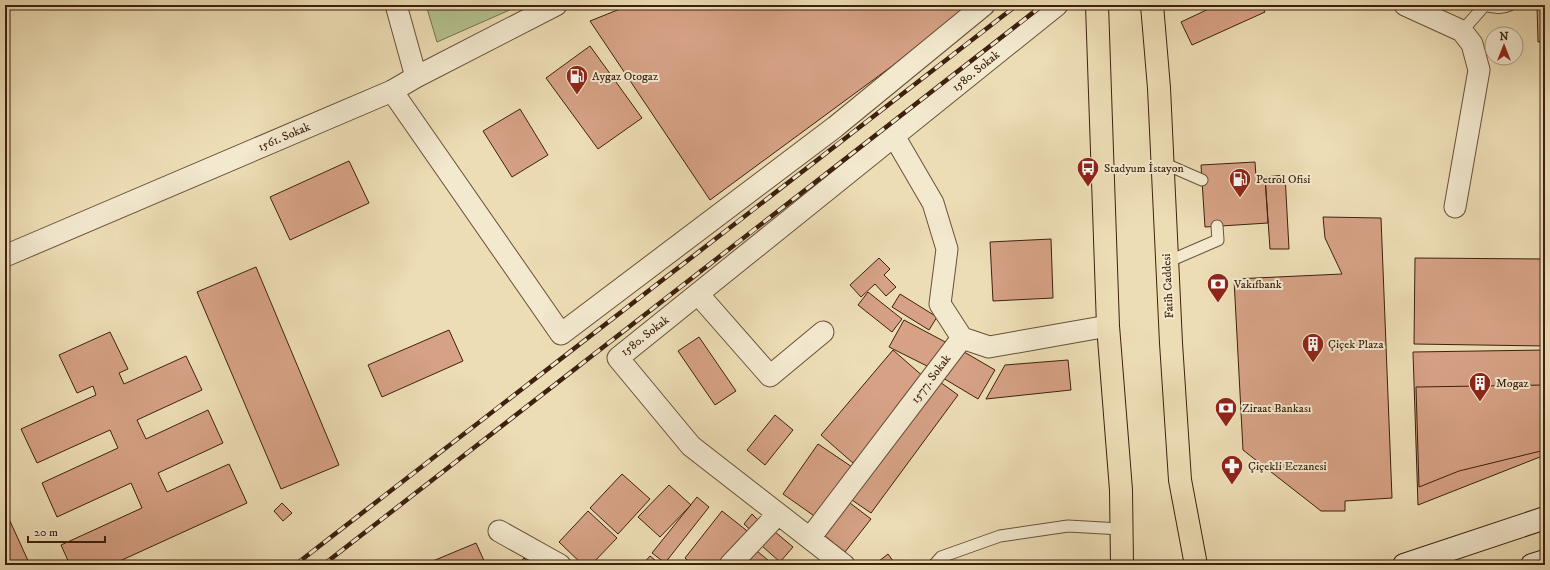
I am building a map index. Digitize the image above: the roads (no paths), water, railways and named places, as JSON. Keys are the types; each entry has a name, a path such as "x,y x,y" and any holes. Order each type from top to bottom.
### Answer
{"main road":[{"path":"1097,5 1108,326 1121,490 1122,565"},
{"name":"Fatih Caddesi","path":"1152,5 1159,88 1171,343 1180,480 1196,565"}],"street":[{"path":"396,5 416,77"},
{"name":"1561. Sokak","path":"5,256 392,91 416,77 556,5"},
{"path":"392,91 561,334 835,127 984,5"},
{"name":"1580. Sokak","path":"844,565 691,446 618,358 1057,5"},
{"path":"1405,5 1462,31 1472,44 1479,70 1455,207"},
{"path":"894,136 933,203 947,249 940,304 962,338 989,347 1108,326"},
{"path":"698,294 770,376 823,332"},
{"name":"1577. Sokak","path":"810,538 962,338"},
{"path":"730,565 778,514"},
{"path":"1412,564 1545,518"},
{"path":"499,531 560,565"},
{"path":"1532,565 1545,561"}],"lane":[{"path":"1462,31 1485,5 1494,8 1504,8 1510,5"},
{"path":"1163,162 1202,180"},
{"path":"1167,262 1218,240 1217,226"},
{"path":"934,565 941,557 1000,536 1068,526 1122,529"}],"railway":[{"path":"295,565 1017,5"},
{"path":"323,565 1043,5"}],"place":[{"name":"Aygaz Otogaz","path":"577,96"},
{"name":"Stadyum İstayon","path":"1088,188"},
{"name":"Petrol Ofisi","path":"1240,198"},
{"name":"Vakıfbank","path":"1218,304"},
{"name":"Çiçek Plaza","path":"1313,364"},
{"name":"Mogaz","path":"1480,402"},
{"name":"Ziraat Bankası","path":"1226,428"},
{"name":"Çiçekli Eczanesi","path":"1232,486"}]}
